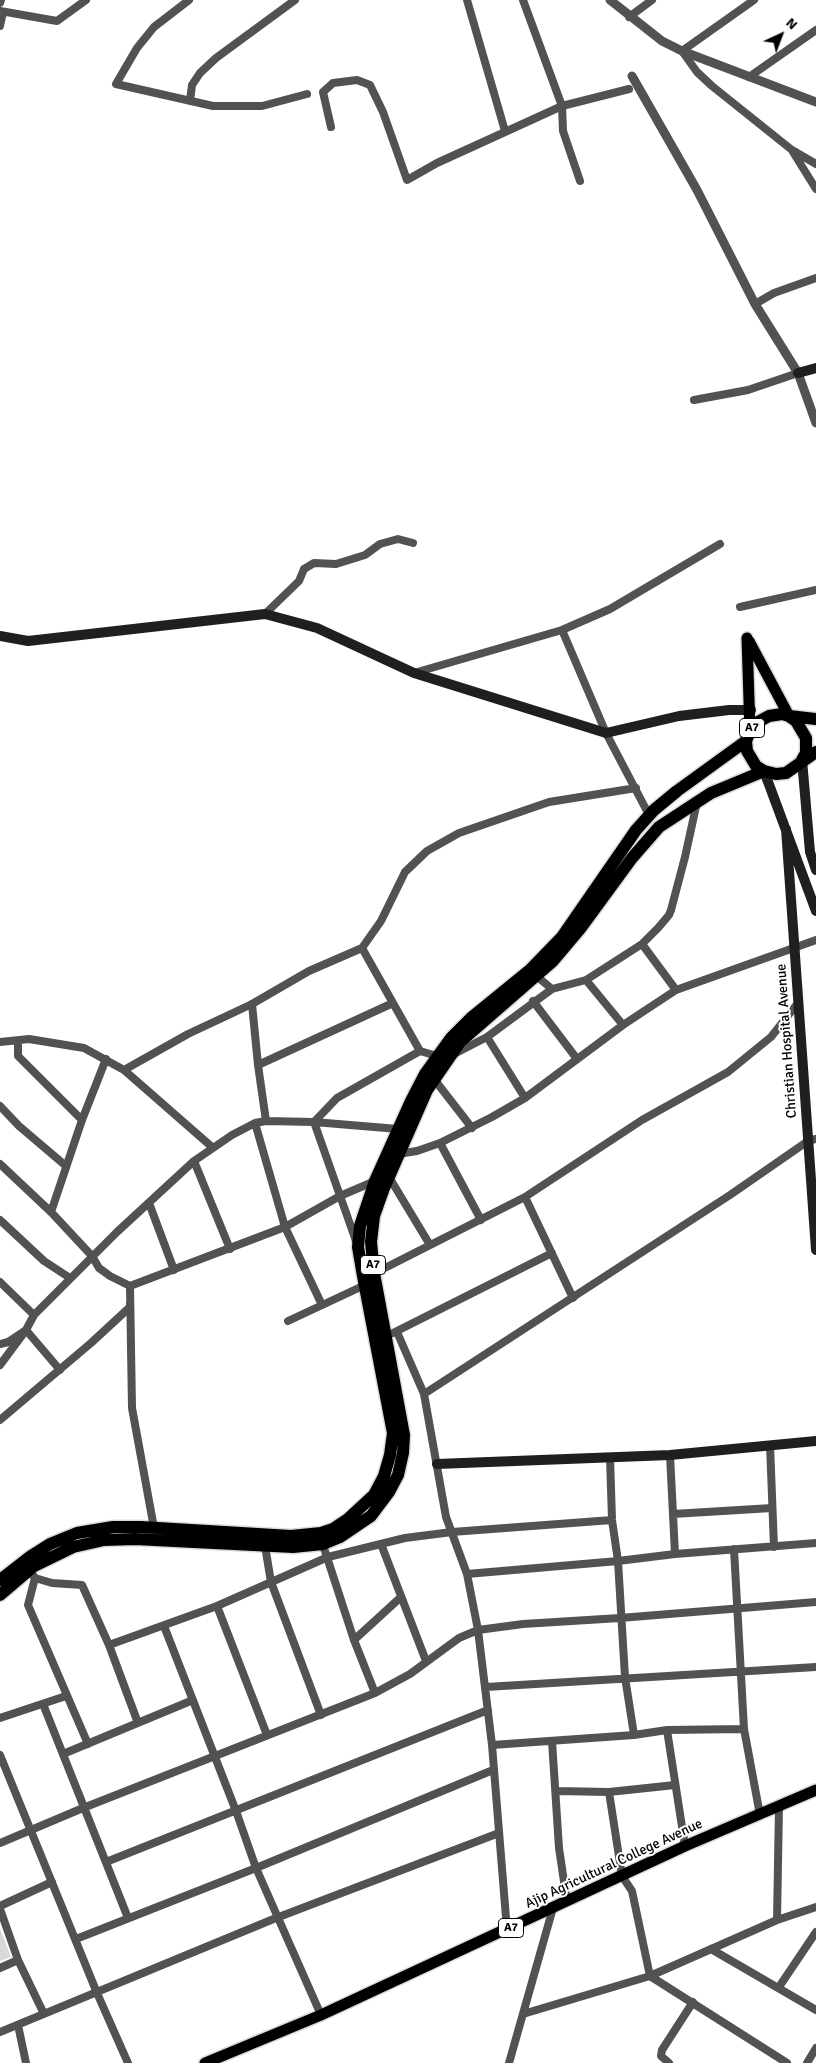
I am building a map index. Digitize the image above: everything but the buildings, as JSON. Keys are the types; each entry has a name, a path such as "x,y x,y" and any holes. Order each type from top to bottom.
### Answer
{"highway":[{"name":"A7","path":"533,974 562,937 636,830 649,815 748,736 756,723 769,716 782,714 816,719"},
{"path":"789,716 796,721 806,738 806,753 802,760"},
{"name":"A7","path":"748,736 749,757 764,771 776,774 786,773 794,769 802,760 816,752"},
{"name":"A7","path":"0,1596 32,1574 55,1554 73,1547 104,1540 135,1539 293,1547 322,1539 340,1537 371,1516 389,1492 398,1475 403,1453 404,1435 391,1333 367,1278 374,1216 389,1177 398,1129 424,1074 580,929 632,858 659,827 711,793 764,771"},
{"name":"A7","path":"0,1580 50,1544 77,1533 113,1527 322,1539 348,1519 374,1495 384,1476 390,1455 393,1433 367,1278 358,1247 363,1212 375,1180 394,1152 434,1079 443,1056"}],"main road":[{"path":"798,373 816,368"},
{"path":"0,636 28,641 265,614 317,628 414,673 606,733 679,716 729,710 751,710"},
{"path":"748,736 751,710 747,638 789,716"},
{"path":"802,760 810,852 816,870"},
{"path":"764,771 816,911"},
{"name":"Christian Hospital Avenue","path":"786,829 798,1003 812,1140 816,1250"},
{"path":"437,1464 670,1455 816,1441"},
{"name":"Ajip Agricultural College Avenue","path":"205,2063 321,2015 685,1846 816,1790"}],"street":[{"path":"0,26 1,12 57,21 86,0"},
{"path":"189,0 154,27 137,48 116,84 214,106 262,106 307,94"},
{"path":"190,101 192,85 200,73 216,58 295,0"},
{"path":"467,0 505,130"},
{"path":"523,0 562,106 563,130 580,181"},
{"path":"610,0 662,40 682,51 816,102"},
{"path":"629,16 652,0"},
{"path":"682,51 754,0"},
{"path":"750,77 816,30"},
{"path":"682,51 697,72 712,86 792,150 816,164"},
{"path":"632,76 697,190 755,304 798,373 816,423"},
{"path":"331,126 323,92 333,83 357,80 370,85 383,112 407,180 437,163 505,130 562,106 629,89"},
{"path":"792,150 816,189"},
{"path":"755,304 774,293 816,278"},
{"path":"694,400 748,390 798,373"},
{"path":"265,614 299,580 304,569 314,563 336,564 365,555 380,544 398,539 413,542"},
{"path":"414,673 562,630 610,609 720,544"},
{"path":"740,607 816,590"},
{"path":"562,630 606,733 649,815"},
{"path":"124,1070 188,1034 252,1004 308,971 362,948 381,921 405,872 426,851 459,833 549,802 636,788"},
{"path":"314,1122 337,1098 420,1051 443,1056 487,1038 533,1001 552,989 586,980 642,944 669,915 698,800"},
{"path":"394,1152 417,1151 440,1143 472,1128 525,1098 623,1026 676,990 816,940"},
{"path":"642,944 676,990"},
{"path":"362,948 420,1051"},
{"path":"533,974 552,989"},
{"path":"586,980 623,1026"},
{"path":"533,1001 577,1060"},
{"path":"258,1065 393,1003"},
{"path":"288,1321 322,1305 367,1278 526,1197 642,1120 728,1072 771,1037 798,1003"},
{"path":"252,1004 266,1121"},
{"path":"487,1038 525,1098"},
{"path":"0,1042 29,1039 84,1048 124,1070 212,1147"},
{"path":"18,1040 18,1056 82,1120"},
{"path":"51,1212 82,1120 106,1059"},
{"path":"434,1079 472,1128"},
{"path":"0,1106 19,1126 66,1166"},
{"path":"0,1365 26,1330 34,1314 92,1256 194,1161 212,1147 255,1123 266,1121 314,1122 398,1129"},
{"path":"314,1122 358,1247"},
{"path":"255,1123 285,1228 322,1305"},
{"path":"424,1394 812,1140"},
{"path":"440,1143 481,1220"},
{"path":"194,1161 230,1249"},
{"path":"0,1164 51,1212 92,1256 99,1268 130,1286 285,1228 340,1196 375,1180"},
{"path":"389,1177 430,1246"},
{"path":"526,1197 573,1298"},
{"path":"149,1203 174,1270"},
{"path":"0,1220 44,1261 70,1278"},
{"path":"507,1930 492,1745 478,1630 467,1574 446,1517 424,1394 391,1333 552,1253"},
{"path":"0,1282 34,1314"},
{"path":"0,1420 60,1370 130,1306 130,1286"},
{"path":"130,1286 132,1408 154,1528"},
{"path":"26,1330 60,1370"},
{"path":"0,1344 8,1342 26,1330"},
{"path":"770,1445 774,1547"},
{"path":"670,1455 675,1554"},
{"path":"610,1457 612,1520 618,1561 625,1677 634,1735"},
{"path":"673,1514 772,1508"},
{"path":"109,1645 217,1606 328,1557 405,1538 452,1532 612,1520"},
{"path":"322,1539 354,1640 375,1693"},
{"path":"467,1574 618,1561 675,1554 816,1543"},
{"path":"381,1544 426,1661"},
{"path":"265,1546 271,1582 321,1715"},
{"path":"734,1549 744,1729 760,1815"},
{"path":"88,1744 28,1605 32,1574 52,1583 82,1585 109,1645 138,1723"},
{"path":"354,1640 401,1597"},
{"path":"0,1843 215,1755 375,1693 410,1674 459,1638 478,1630 523,1624 816,1602"},
{"path":"217,1606 267,1735"},
{"path":"164,1626 276,1918 321,2015"},
{"path":"486,1687 625,1677 816,1667"},
{"path":"0,1718 66,1696"},
{"path":"63,1754 193,1700"},
{"path":"43,1704 128,1918"},
{"path":"106,1862 488,1710"},
{"path":"492,1745 634,1735 667,1730 744,1729"},
{"path":"667,1730 685,1846"},
{"path":"552,1741 559,1848 567,1902"},
{"path":"0,1755 30,1832 128,2063"},
{"path":"76,1939 256,1868 493,1770"},
{"path":"556,1791 610,1792 675,1785"},
{"path":"610,1792 622,1876 632,1891 650,1976 787,2063"},
{"path":"777,1920 779,1806"},
{"path":"0,2032 276,1918 499,1833"},
{"path":"44,2014 18,1960 0,1908 52,1882"},
{"path":"523,2014 650,1976 777,1920 816,1907"},
{"path":"510,2063 553,1908"},
{"path":"779,1987 816,1932"},
{"path":"711,1949 816,2010"},
{"path":"0,1968 18,1960"},
{"path":"669,2063 661,2056 662,2050 693,2002"},
{"path":"18,2025 26,2063"},
{"path":"806,2063 816,2048"}],"shaded area":[{"path":"0,1928 11,1957 0,1961"}]}
